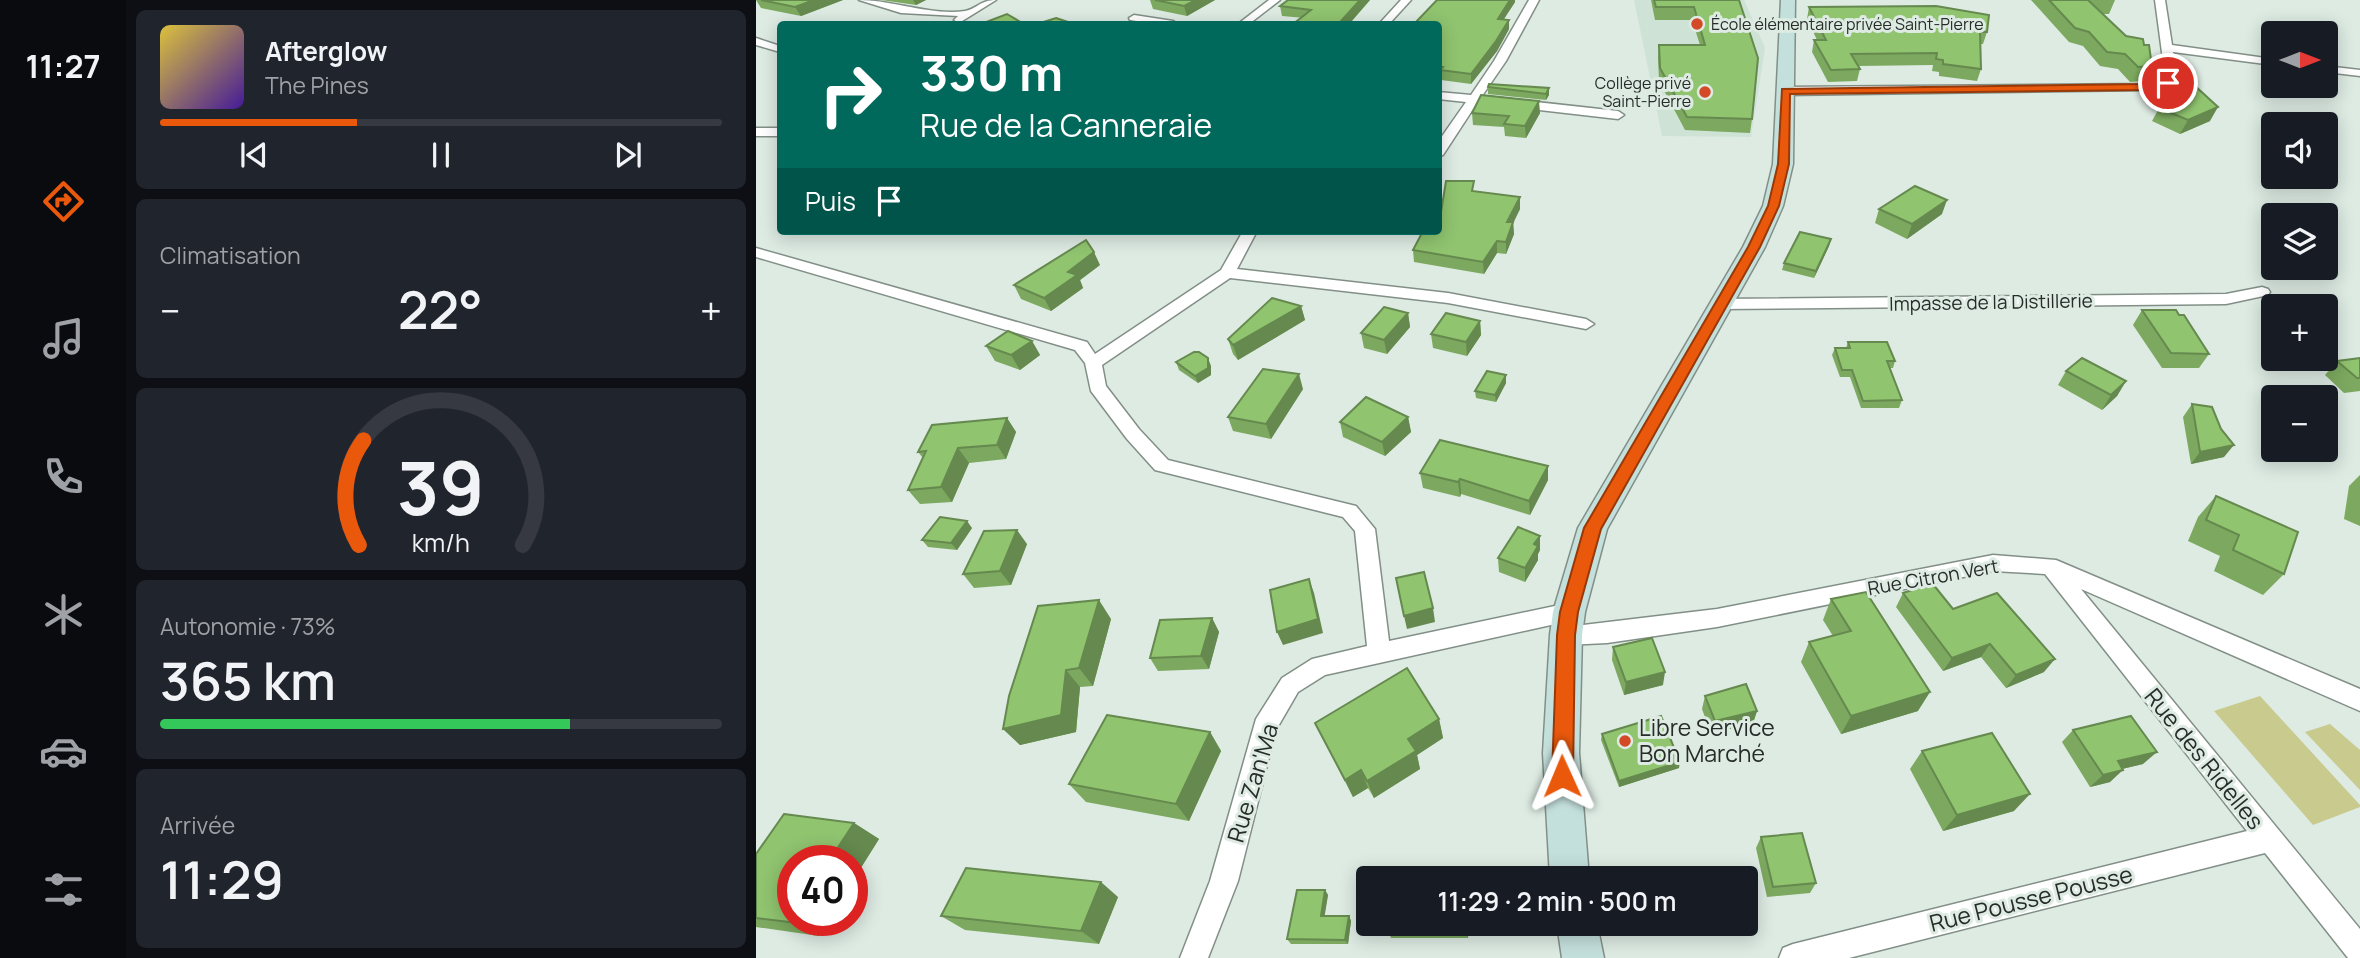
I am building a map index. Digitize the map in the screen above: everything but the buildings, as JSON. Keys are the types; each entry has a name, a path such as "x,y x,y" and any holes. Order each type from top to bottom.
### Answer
{"street":[{"path":"864,0 901,10 970,14"},
{"path":"958,21 990,0"},
{"path":"1247,21 1275,0"},
{"path":"1387,21 1406,0"},
{"path":"1442,146 1500,61 1534,0"},
{"path":"1568,866 1561,753 1567,623 1593,528 1754,247 1773,206 1783,164 1788,0"},
{"path":"1785,91 2147,87 2168,83 2171,75 2160,0"},
{"path":"1134,18 1154,21"},
{"path":"756,41 777,48"},
{"path":"2167,48 2261,60"},
{"path":"2338,70 2360,73"},
{"path":"1442,95 1618,115"},
{"path":"756,132 777,132"},
{"path":"1093,363 1227,273 1248,235"},
{"path":"756,252 1081,346 1093,363 1097,387 1162,466 1349,511 1365,529 1380,653"},
{"path":"1227,273 1448,298 1586,324"},
{"name":"Impasse de la Distillerie","path":"1719,304 2227,299 2262,292"},
{"name":"Rue Citron Vert","path":"1567,623 1607,633 1717,618 1993,563 2049,566 2360,700"},
{"name":"Rue des Ridelles","path":"2049,566 2360,951"},
{"name":"Rue Zan'Ma","path":"1194,958 1224,881 1265,727 1290,685 1320,666 1380,653 1567,623"},
{"name":"Rue Pousse Pousse","path":"1793,958 2268,839"},
{"path":"1579,936 1583,958"}],"shaded area":[{"name":"Collège privé Saint-Pierre","path":"1634,0 1744,0 1765,48 1751,137 1662,136"}],"green space":[{"path":"2260,696 2360,807 2313,825 2214,711"},
{"path":"2330,724 2360,750 2360,790 2305,732"}],"place":[{"name":"École élémentaire privée Saint-Pierre","path":"1697,24"},
{"name":"Collège privé Saint-Pierre","path":"1705,92"},
{"name":"Libre Service Bon Marché","path":"1625,741"}],"route":[{"path":"1562,776 1566,635 1569,612 1593,528 1754,247 1773,206 1783,164 1785,91 2147,87 2168,83"}]}
